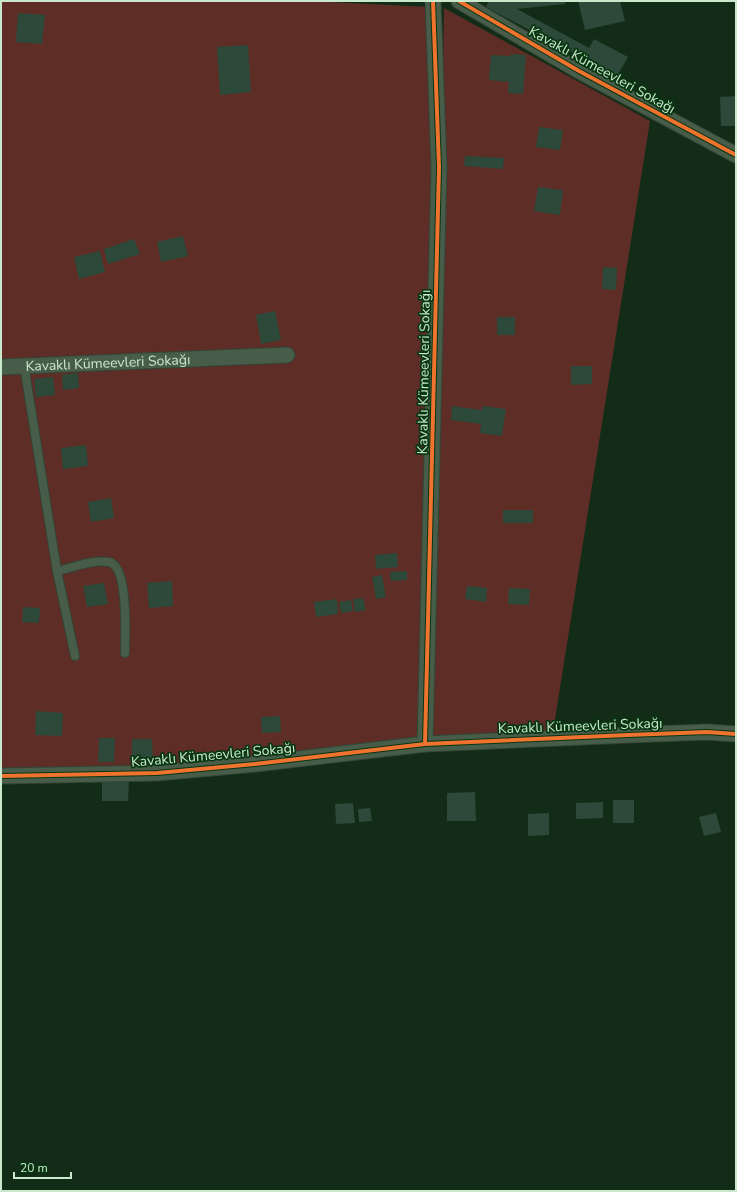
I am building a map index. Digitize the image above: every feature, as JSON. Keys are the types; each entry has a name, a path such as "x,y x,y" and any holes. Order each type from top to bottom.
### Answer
{"street":[{"name":"Kavaklı Kümeevleri Sokağı","path":"425,744 438,183 437,72 433,1"},
{"name":"Kavaklı Kümeevleri Sokağı","path":"459,1 579,71 736,155"},
{"name":"Kavaklı Kümeevleri Sokağı","path":"1,367 287,355"},
{"name":"Kavaklı Kümeevleri Sokağı","path":"1,776 157,773 255,764 425,744 707,732 736,734"}],"lane":[{"path":"24,366 57,571 75,656"},
{"path":"57,571 96,563 110,562 116,566 124,590 126,653"}],"shaded area":[{"path":"309,1 430,7 434,162 421,740 186,767 70,771 1,768 1,2"},
{"path":"444,8 650,121 553,732 432,738"}],"building":[{"path":"489,1 565,1 565,4 517,9 589,48 594,39 628,57 617,76 486,7"},
{"path":"578,1 620,1 625,21 585,30"},
{"path":"18,13 45,15 42,44 16,42"},
{"path":"248,45 251,92 220,95 217,47"},
{"path":"511,54 526,55 523,94 508,93 509,82 489,80 491,55 511,56"},
{"path":"736,96 736,126 721,126 720,97"},
{"path":"539,127 563,130 560,150 536,147"},
{"path":"465,156 504,158 503,169 464,166"},
{"path":"538,187 563,190 560,215 534,211"},
{"path":"183,236 188,256 161,262 157,242"},
{"path":"134,239 140,254 108,264 104,249"},
{"path":"100,251 105,272 79,279 74,257"},
{"path":"603,267 617,268 616,290 602,289"},
{"path":"275,311 281,340 261,344 256,315"},
{"path":"497,317 515,317 515,335 497,335"},
{"path":"571,366 592,366 592,384 571,385"},
{"path":"78,373 79,388 63,390 62,375"},
{"path":"53,377 55,395 36,397 34,379"},
{"path":"452,406 482,410 483,406 506,409 502,436 480,433 481,424 451,420"},
{"path":"86,445 88,466 63,469 61,448"},
{"path":"111,498 114,518 91,522 88,502"},
{"path":"503,510 533,510 533,523 503,523"},
{"path":"397,553 398,567 376,569 375,555"},
{"path":"407,571 407,580 391,581 390,572"},
{"path":"382,575 386,597 376,599 372,577"},
{"path":"172,581 173,606 149,608 147,583"},
{"path":"104,583 108,604 87,607 83,586"},
{"path":"467,586 487,588 486,602 465,599"},
{"path":"509,588 530,589 529,605 508,604"},
{"path":"363,598 366,610 355,612 353,599"},
{"path":"337,599 338,614 316,617 314,602"},
{"path":"351,600 353,611 341,613 339,602"},
{"path":"23,607 40,608 39,623 22,622"},
{"path":"36,711 63,713 62,736 35,735"},
{"path":"280,716 281,732 262,733 261,717"},
{"path":"99,738 115,738 114,762 98,762"},
{"path":"132,739 152,739 153,760 132,761"},
{"path":"102,780 129,780 128,801 102,801"},
{"path":"475,792 476,821 447,821 447,793"},
{"path":"613,800 634,800 634,823 613,823"},
{"path":"603,802 603,818 576,819 576,803"},
{"path":"353,803 355,823 336,824 335,804"},
{"path":"370,808 372,821 359,822 358,809"},
{"path":"549,813 549,835 528,836 528,814"},
{"path":"716,813 721,832 704,836 699,817"}],"cycle path":[{"path":"425,744 439,167 433,1"},
{"path":"459,1 579,71 736,155"},
{"path":"1,776 157,773 255,764 425,744 707,732 736,734"}]}
